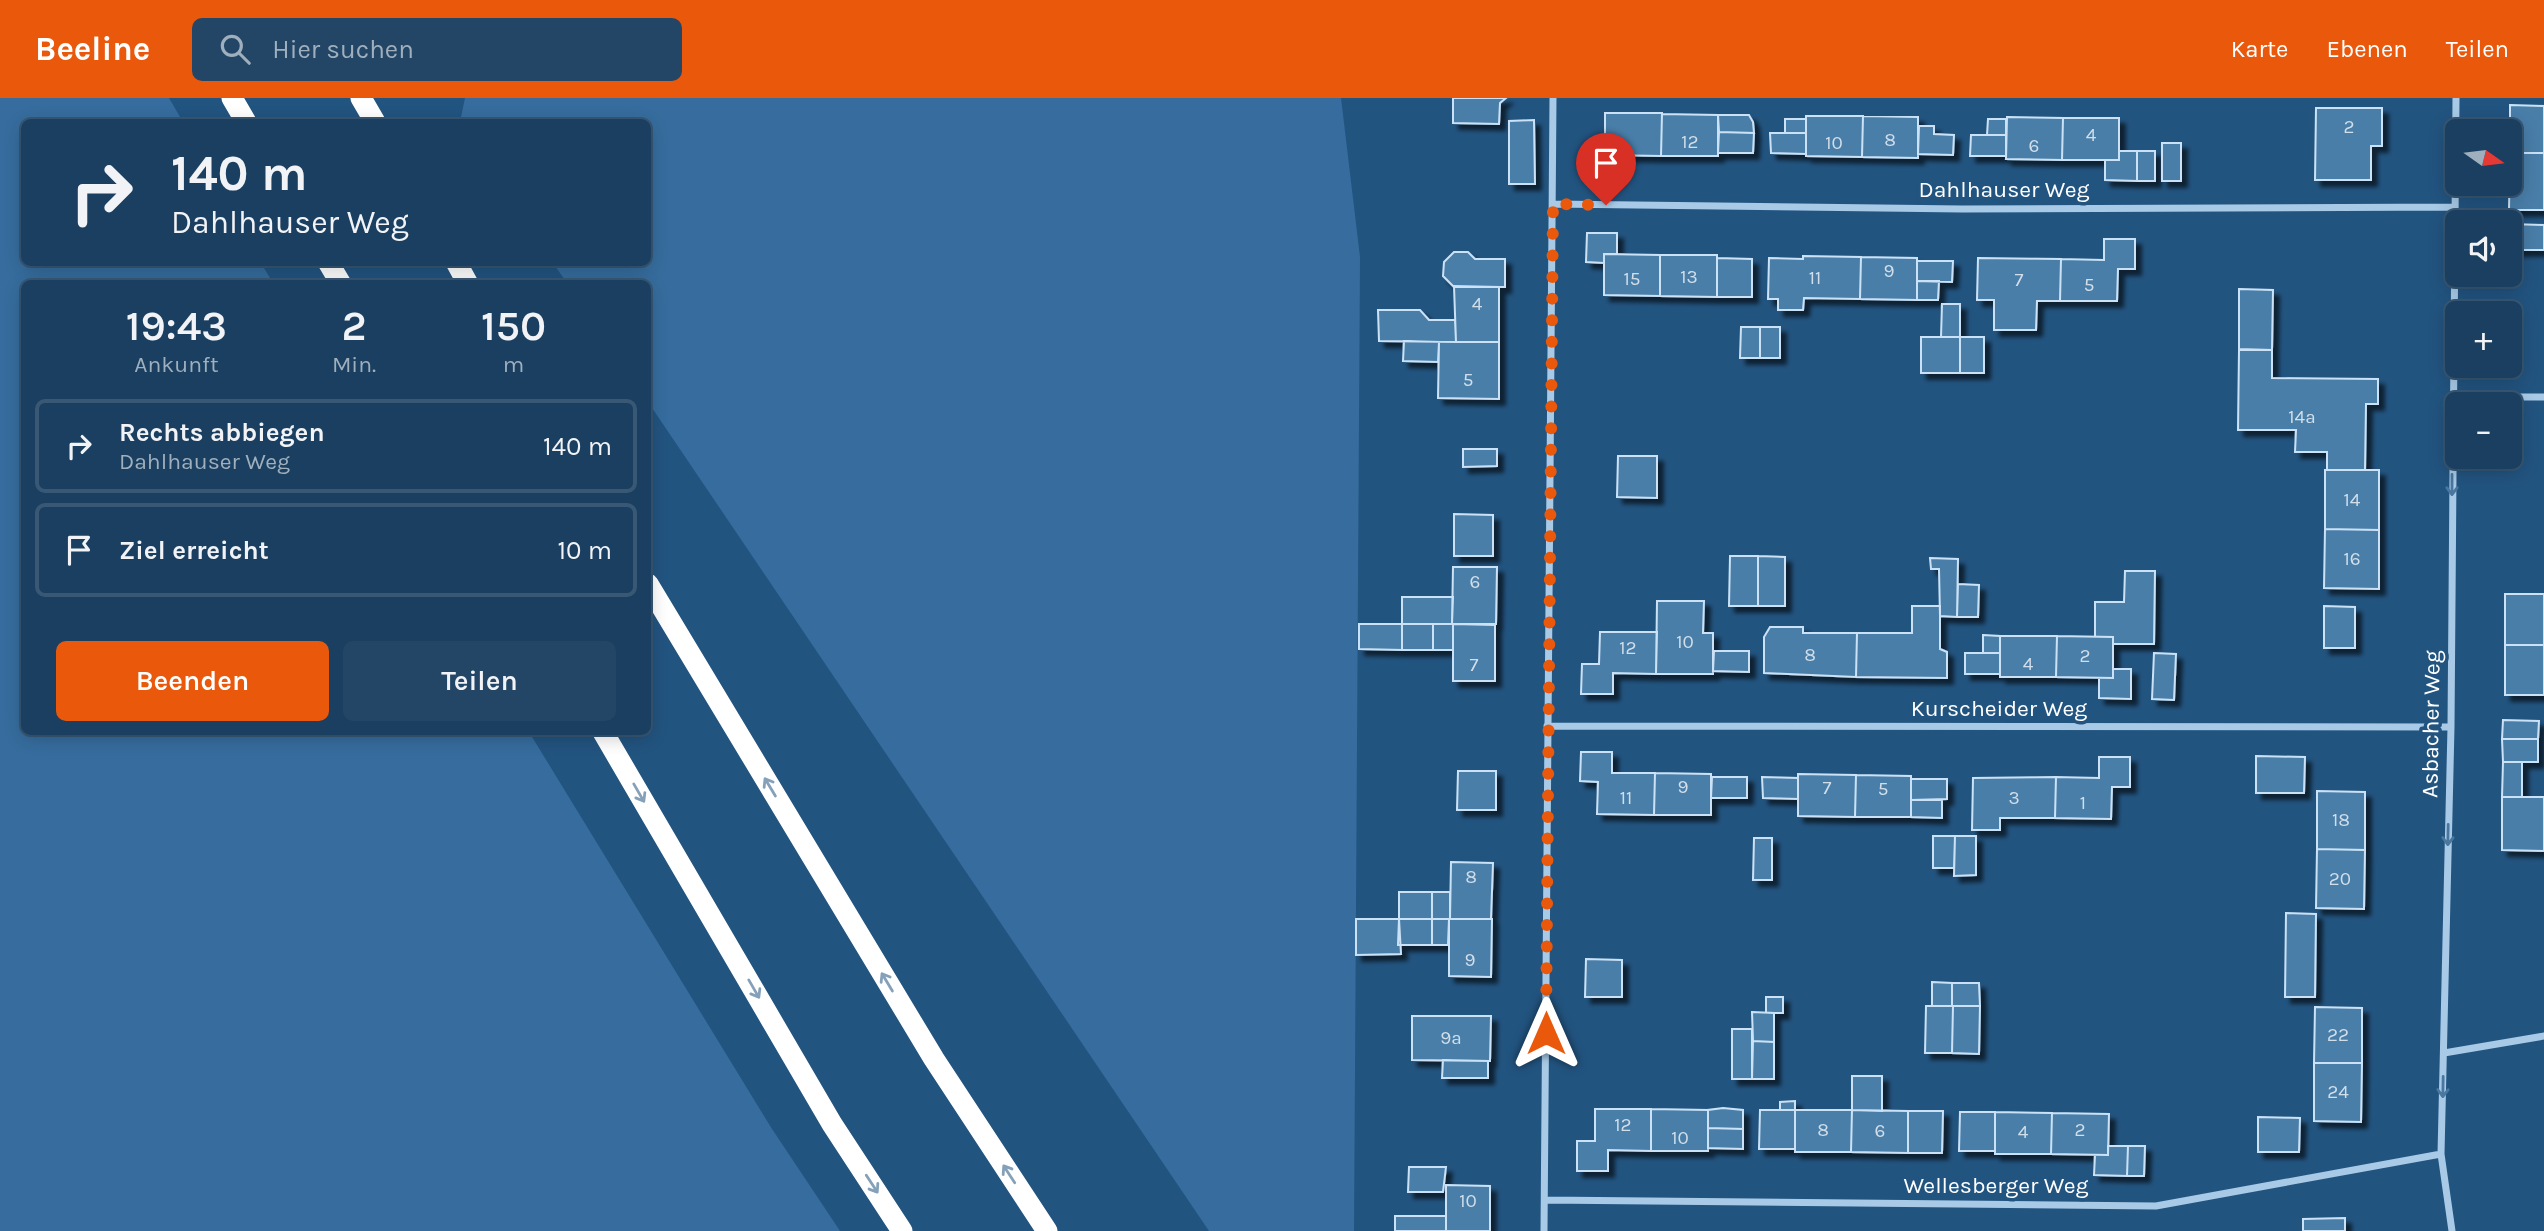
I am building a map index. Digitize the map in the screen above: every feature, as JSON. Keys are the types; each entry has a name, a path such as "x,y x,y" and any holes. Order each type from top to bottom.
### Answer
{"highway":[{"path":"232,98 244,119"},
{"path":"361,98 373,119"},
{"path":"651,589 933,1059 1047,1231"},
{"path":"605,735 832,1124 902,1231"}],"street":[{"path":"1544,1231 1553,98"},
{"name":"Asbacher Weg","path":"2453,392 2456,98"},
{"name":"Dahlhauser Weg","path":"1553,204 1962,209 2455,207"},
{"path":"2522,397 2544,397"},
{"name":"Asbacher Weg","path":"2452,1231 2441,1154 2451,727 2453,469"},
{"name":"Kurscheider Weg","path":"1548,726 2451,727"},
{"path":"2444,1053 2544,1036"},
{"name":"Wellesberger Weg","path":"1545,1200 2155,1206 2441,1154"}],"shaded area":[{"path":"0,98 169,98 181,119 21,119 21,266 263,266 271,280 21,280 21,735 531,735 772,1129 840,1231 0,1231"},
{"path":"465,98 1341,98 1360,257 1354,1231 1209,1231 651,406 651,280 565,280 555,266 651,266 651,119 461,119"}],"building":[{"path":"1453,98 1506,98 1500,103 1499,124 1453,123"},
{"path":"2510,105 2544,106 2544,153 2522,153 2522,119 2510,119"},
{"path":"2316,108 2382,108 2382,146 2371,146 2371,180 2315,180"},
{"path":"1605,113 1662,113 1661,156 1605,155"},
{"path":"1662,114 1718,115 1718,156 1661,156"},
{"path":"1718,115 1749,115 1754,133 1719,132"},
{"path":"1806,116 1863,116 1862,157 1806,156"},
{"path":"1863,116 1918,117 1918,158 1862,157"},
{"path":"2007,117 2063,118 2062,160 2006,159"},
{"path":"2063,118 2119,118 2119,160 2062,160"},
{"path":"1785,119 1806,119 1806,133 1785,133"},
{"path":"1988,119 2006,119 2006,135 1987,135"},
{"path":"1534,120 1535,184 1509,184 1509,121"},
{"path":"1919,126 1934,126 1934,134 1954,135 1953,155 1918,154"},
{"path":"1719,132 1754,133 1753,153 1718,153"},
{"path":"1770,133 1806,133 1806,154 1771,153"},
{"path":"1971,135 2006,135 2006,156 1970,156"},
{"path":"2162,143 2181,143 2181,181 2162,181"},
{"path":"1586,145 1605,145 1605,155 1619,155 1618,176 1585,176"},
{"path":"2119,151 2137,151 2137,181 2105,180 2105,160 2119,160"},
{"path":"2137,151 2155,151 2155,181 2137,181"},
{"path":"2522,153 2544,153 2544,210 2509,210 2509,196 2522,196"},
{"path":"2522,224 2544,225 2544,250 2522,250"},
{"path":"1587,233 1617,233 1617,254 1604,254 1604,263 1586,262"},
{"path":"2104,239 2135,239 2135,269 2118,269 2117,301 2060,301 2061,259 2104,260"},
{"path":"1454,252 1468,252 1475,259 1505,259 1505,287 1454,287 1443,276 1444,262"},
{"path":"1604,254 1660,255 1660,296 1604,295"},
{"path":"1660,255 1717,255 1717,297 1660,296"},
{"path":"1803,256 1861,257 1860,299 1804,298 1803,310 1778,310 1778,299 1768,299 1769,258 1803,259"},
{"path":"1861,257 1917,258 1917,300 1860,299"},
{"path":"1717,258 1752,259 1752,297 1717,297"},
{"path":"1978,258 2061,259 2060,301 2037,301 2036,330 1994,330 1994,300 1977,300"},
{"path":"1917,261 1953,261 1952,282 1917,281"},
{"path":"1917,281 1939,281 1938,300 1917,300"},
{"path":"1454,286 1499,287 1499,342 1456,342"},
{"path":"2239,289 2273,290 2272,350 2239,349"},
{"path":"1942,304 1960,304 1960,337 1941,337"},
{"path":"1378,310 1420,310 1429,320 1455,320 1456,342 1379,341"},
{"path":"1741,327 1760,327 1760,358 1740,358"},
{"path":"1760,327 1780,327 1780,358 1760,358"},
{"path":"1921,337 1960,337 1960,373 1921,373"},
{"path":"1960,337 1984,337 1984,373 1960,373"},
{"path":"1404,341 1439,342 1438,362 1403,361"},
{"path":"1439,342 1499,342 1499,399 1438,398"},
{"path":"2239,350 2272,350 2272,378 2378,379 2378,404 2366,404 2365,470 2327,470 2327,452 2295,452 2296,430 2238,430"},
{"path":"1463,449 1497,449 1497,466 1463,467"},
{"path":"1618,456 1657,456 1657,498 1617,497"},
{"path":"2325,470 2379,470 2379,530 2325,529"},
{"path":"1454,514 1493,515 1493,556 1454,556"},
{"path":"2325,529 2379,530 2379,589 2324,588"},
{"path":"1730,556 1758,556 1758,606 1729,606"},
{"path":"1758,556 1785,557 1785,606 1758,606"},
{"path":"1930,558 1958,559 1957,617 1940,616 1939,569 1931,569"},
{"path":"1453,567 1497,567 1496,624 1452,624"},
{"path":"2125,571 2155,571 2154,644 2113,644 2113,637 2095,637 2095,602 2124,602"},
{"path":"1958,584 1979,585 1978,617 1957,617"},
{"path":"2505,594 2544,594 2544,645 2505,645"},
{"path":"1402,597 1453,597 1452,624 1402,624"},
{"path":"1657,601 1704,601 1703,633 1713,633 1713,674 1656,674"},
{"path":"1912,606 1940,606 1940,649 1947,652 1947,678 1856,677 1857,633 1912,633"},
{"path":"2324,606 2355,607 2355,648 2324,648"},
{"path":"1359,624 1402,624 1402,650 1359,649"},
{"path":"1402,624 1433,624 1433,650 1402,650"},
{"path":"1433,624 1453,624 1453,650 1433,650"},
{"path":"1453,624 1495,625 1495,681 1453,681"},
{"path":"1770,627 1803,627 1803,633 1857,633 1856,677 1764,673 1764,637"},
{"path":"1600,632 1657,632 1656,674 1613,673 1613,694 1581,694 1582,664 1599,664"},
{"path":"1983,635 2000,636 2000,653 1983,653"},
{"path":"2000,636 2057,636 2056,677 2000,677"},
{"path":"2057,636 2113,637 2113,678 2056,677"},
{"path":"2505,645 2544,645 2544,695 2505,695"},
{"path":"1714,651 1749,651 1749,672 1713,671"},
{"path":"1965,653 2000,653 2000,674 1965,674"},
{"path":"2154,653 2176,654 2174,700 2152,699"},
{"path":"2113,669 2131,669 2131,699 2099,698 2099,678 2113,678"},
{"path":"2503,720 2539,721 2538,739 2502,739"},
{"path":"2502,739 2538,739 2538,762 2503,762"},
{"path":"1581,752 1612,752 1612,773 1655,773 1654,815 1597,814 1598,782 1580,781"},
{"path":"2256,756 2305,757 2304,793 2256,793"},
{"path":"2099,757 2130,757 2130,787 2112,787 2111,819 2055,818 2056,777 2099,778"},
{"path":"2503,762 2522,762 2522,797 2502,797"},
{"path":"1458,771 1496,771 1496,810 1457,810"},
{"path":"1655,773 1711,774 1711,815 1654,815"},
{"path":"1798,774 1856,775 1855,817 1798,816"},
{"path":"1856,775 1911,776 1911,817 1855,817"},
{"path":"1712,777 1747,777 1747,798 1711,798"},
{"path":"1762,777 1798,778 1798,799 1763,798"},
{"path":"2056,777 2055,818 2000,818 2000,830 1972,830 1973,778"},
{"path":"1911,779 1947,779 1947,799 1911,800"},
{"path":"2317,791 2365,792 2365,850 2317,849"},
{"path":"2502,797 2544,797 2544,851 2502,850"},
{"path":"1911,800 1942,800 1942,818 1911,817"},
{"path":"1933,836 1955,836 1954,868 1933,868"},
{"path":"1955,836 1976,836 1976,875 1954,876"},
{"path":"1754,838 1772,838 1772,880 1753,880"},
{"path":"2317,849 2365,850 2364,909 2316,908"},
{"path":"1451,862 1493,863 1491,919 1450,919"},
{"path":"1399,892 1432,892 1432,919 1399,919"},
{"path":"1432,892 1450,892 1450,919 1432,919"},
{"path":"2286,913 2316,914 2315,997 2285,997"},
{"path":"1356,919 1399,919 1401,954 1356,955"},
{"path":"1399,919 1432,919 1432,945 1398,945"},
{"path":"1432,919 1449,919 1448,945 1432,945"},
{"path":"1449,919 1492,919 1491,977 1449,976"},
{"path":"1586,959 1622,960 1622,997 1585,997"},
{"path":"1932,982 1952,983 1952,1006 1932,1006"},
{"path":"1952,983 1979,983 1980,1006 1952,1006"},
{"path":"1766,997 1783,997 1783,1013 1766,1013"},
{"path":"1926,1006 1953,1006 1952,1053 1925,1053"},
{"path":"1953,1006 1980,1006 1979,1054 1952,1053"},
{"path":"2315,1007 2362,1008 2362,1063 2314,1063"},
{"path":"1752,1012 1774,1013 1774,1042 1753,1041"},
{"path":"1412,1016 1491,1016 1490,1061 1412,1060"},
{"path":"1732,1029 1752,1029 1752,1079 1732,1079"},
{"path":"1753,1041 1774,1042 1774,1079 1752,1079"},
{"path":"1443,1060 1488,1061 1488,1078 1442,1078"},
{"path":"2314,1063 2362,1063 2361,1122 2314,1121"},
{"path":"1852,1076 1882,1076 1882,1111 1852,1110"},
{"path":"1795,1101 1795,1110 1780,1110 1780,1102"},
{"path":"1595,1109 1651,1109 1651,1151 1608,1150 1608,1171 1577,1171 1577,1141 1595,1141"},
{"path":"1651,1109 1708,1110 1708,1151 1651,1151"},
{"path":"1708,1110 1743,1110 1743,1129 1708,1128"},
{"path":"1760,1110 1795,1110 1795,1149 1759,1149"},
{"path":"1795,1110 1852,1110 1851,1152 1795,1152"},
{"path":"1852,1110 1908,1111 1908,1153 1851,1152"},
{"path":"1908,1111 1943,1111 1942,1153 1908,1153"},
{"path":"1960,1112 1995,1112 1995,1151 1959,1151"},
{"path":"1995,1112 2052,1113 2051,1154 1995,1154"},
{"path":"2052,1113 2109,1114 2108,1155 2051,1154"},
{"path":"2258,1117 2300,1118 2299,1152 2258,1152"},
{"path":"1708,1128 1743,1129 1743,1149 1708,1148"},
{"path":"2108,1146 2128,1146 2127,1176 2094,1175 2095,1155 2108,1155"},
{"path":"2128,1146 2145,1146 2144,1176 2127,1176"},
{"path":"1409,1167 1446,1167 1443,1192 1408,1192"},
{"path":"1446,1185 1490,1186 1490,1231 1446,1231"},
{"path":"1395,1216 1446,1216 1446,1231 1395,1231"},
{"path":"2345,1218 2345,1231 2303,1231 2303,1219"}],"route":[{"path":"1546,1033 1553,204 1606,205"}]}
